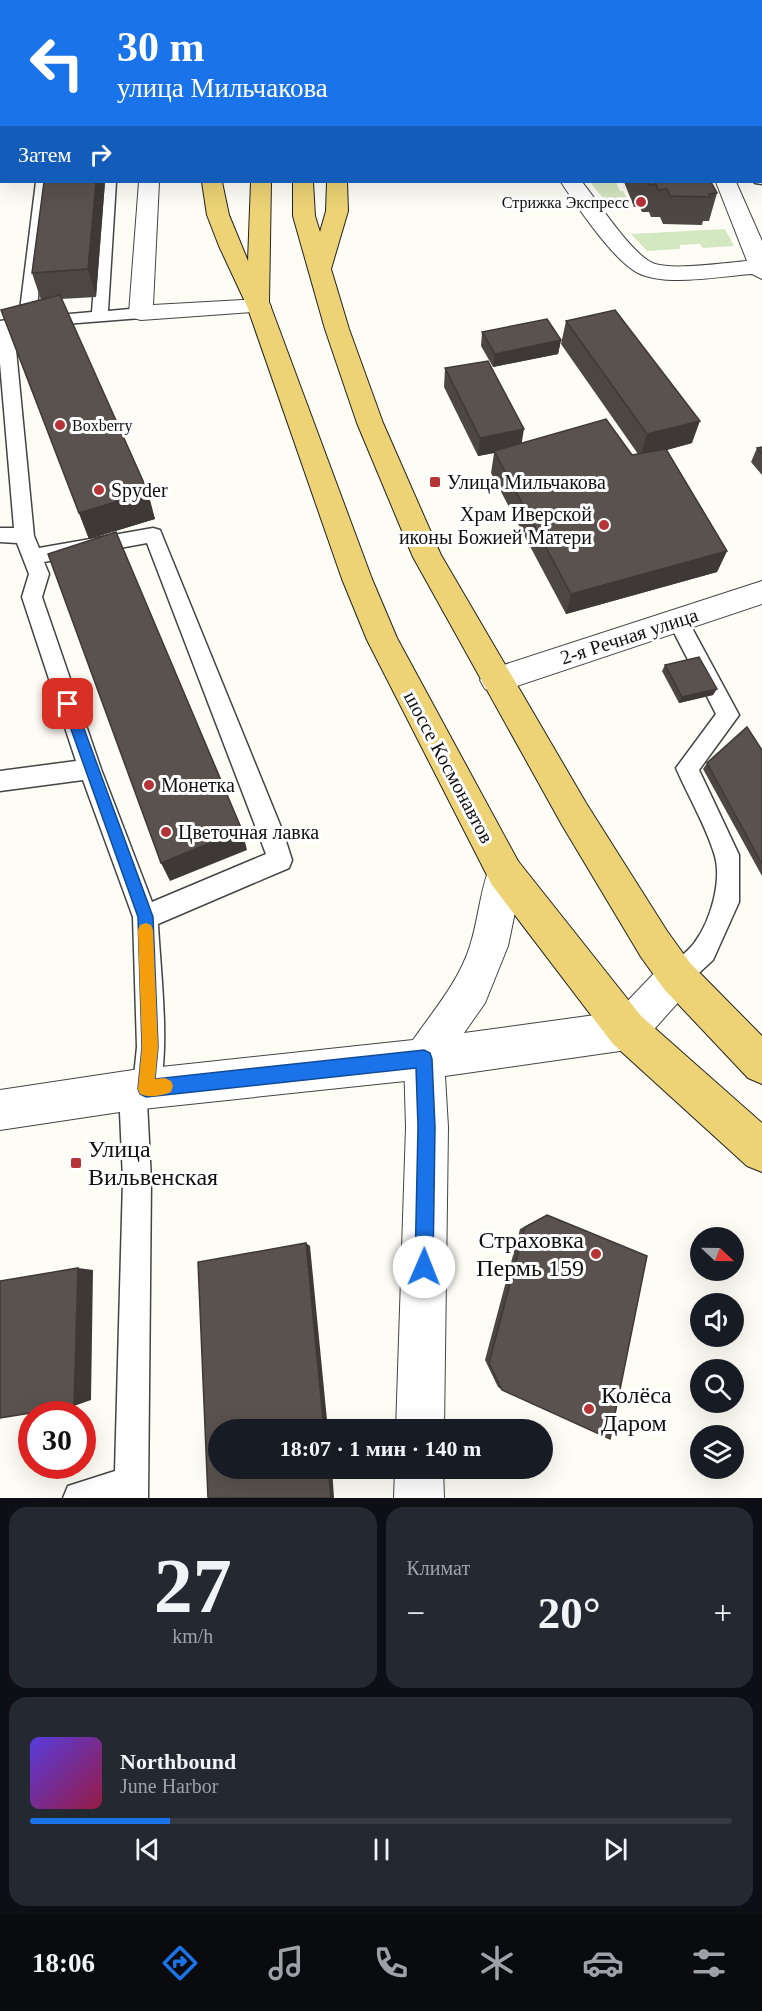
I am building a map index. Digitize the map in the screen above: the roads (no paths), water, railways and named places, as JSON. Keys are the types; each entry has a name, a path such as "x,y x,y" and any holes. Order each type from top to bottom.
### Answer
{"main road":[{"name":"шоссе Космонавтов","path":"212,183 218,215 259,306 353,568 382,640 505,873 627,1030 762,1151"},
{"name":"шоссе Космонавтов","path":"259,306 261,183"},
{"path":"303,183 304,216 337,329 370,423 409,518 428,557 574,814 654,944 677,975 762,1065"},
{"path":"320,268 337,211 337,183"}],"street":[{"path":"149,183 141,313 259,306"},
{"path":"572,183 631,257 646,268 672,271 760,269 745,225 726,183"},
{"name":"2-я Речная улица","path":"496,680 762,592"},
{"path":"420,1419 427,1127 424,1059 471,990 489,946 505,873"},
{"path":"0,1110 140,1089 424,1059 627,1030 677,975"},
{"path":"419,1479 419,1498"}],"lane":[{"path":"27,322 44,183"},
{"path":"100,316 109,183"},
{"path":"80,1498 131,1490 140,1089 150,1047 145,917 90,769 32,597 39,574 28,546 5,325 141,313"},
{"path":"0,535 28,546 153,536 271,832 280,860 145,917"},
{"path":"677,975 704,951 727,902 727,855 687,768 728,715 678,621"},
{"path":"0,781 90,769"}],"place":[{"name":"Стрижка Экспресс","path":"641,202"},
{"name":"Boxberry","path":"60,425"},
{"name":"Улица Мильчакова","path":"435,482"},
{"name":"Spyder","path":"99,490"},
{"name":"Храм Иверской иконы Божией Матери","path":"604,525"},
{"name":"Монетка","path":"149,785"},
{"name":"Цветочная лавка","path":"166,832"},
{"name":"Улица Вильвенская","path":"76,1163"},
{"name":"Страховка Пермь 159","path":"596,1254"},
{"name":"Колёса Даром","path":"589,1409"}]}
